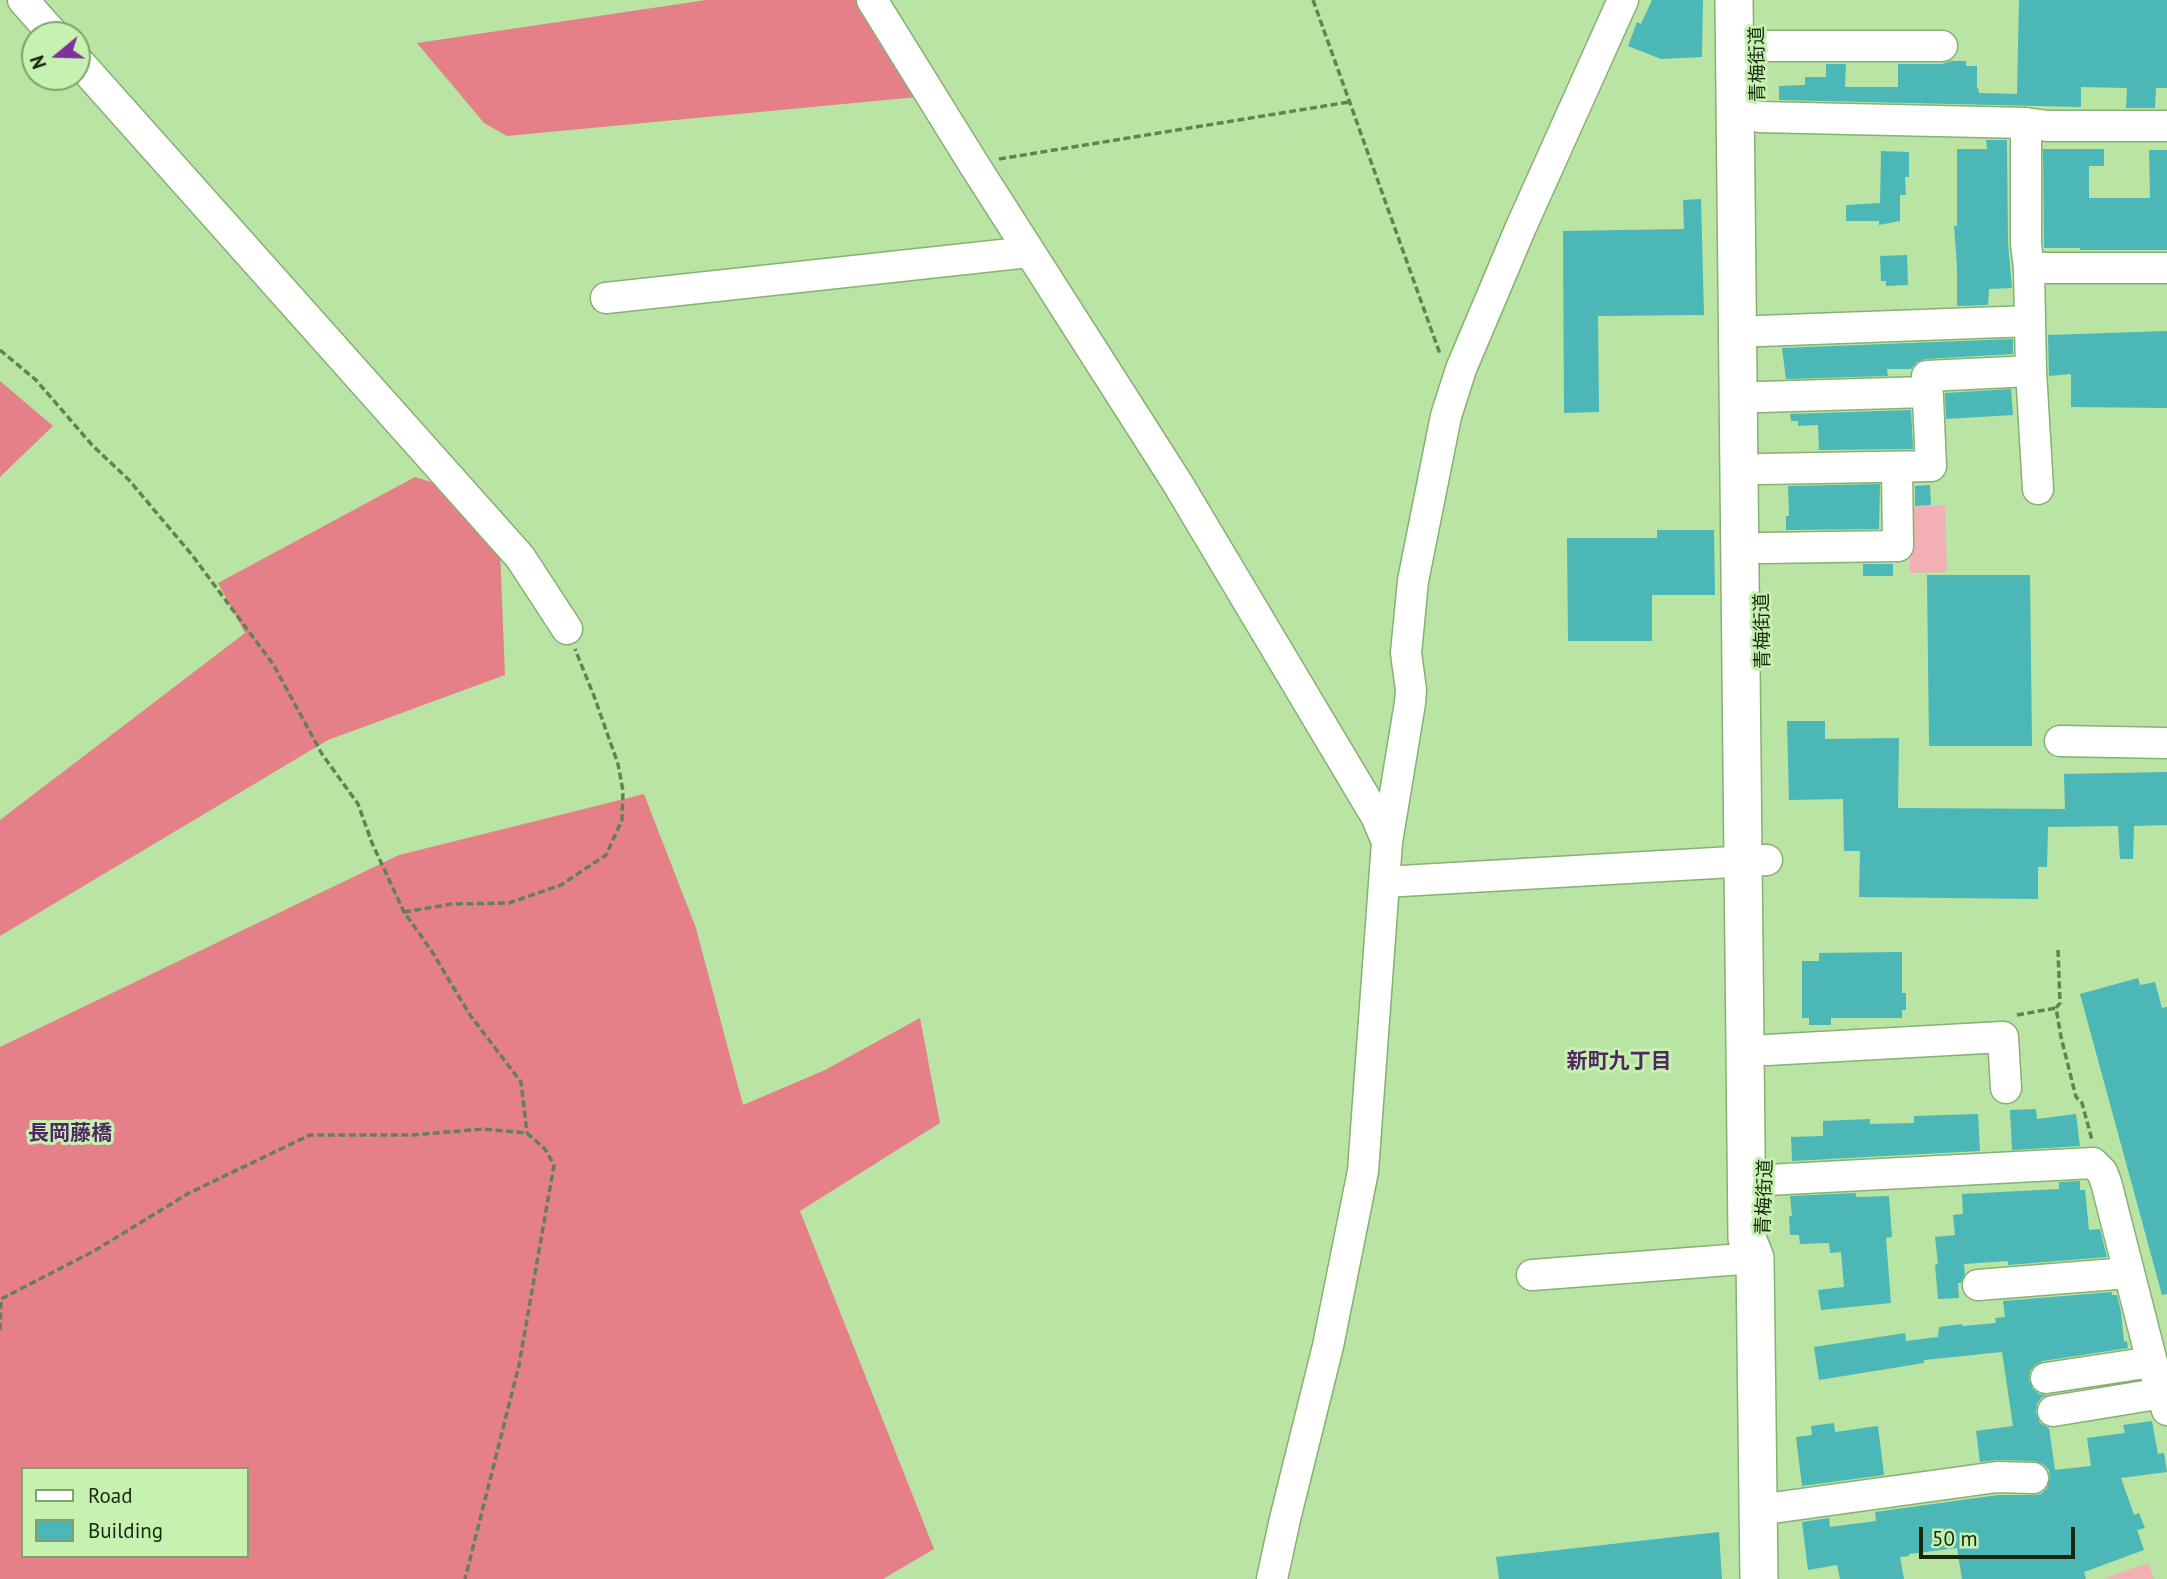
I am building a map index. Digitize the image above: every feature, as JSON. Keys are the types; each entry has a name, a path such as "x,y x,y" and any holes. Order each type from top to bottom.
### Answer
{"main road":[{"name":"青梅街道","path":"1734,0 1755,860 1767,1050 1767,1239 1755,1258"},
{"name":"青梅街道","path":"1756,0 1762,548 1747,1238 1755,1258 1759,1579"}],"street":[{"path":"23,0 42,21"},
{"path":"872,0 1185,495 1376,816 1387,842"},
{"path":"1272,1579 1328,1346 1363,1171 1387,842 1410,703 1406,653 1413,581 1446,416 1461,369 1554,151 1623,0"},
{"path":"1757,46 1942,46"},
{"path":"91,76 520,557 567,629"},
{"path":"1759,117 2167,127"},
{"path":"2026,123 2026,244 2038,489"},
{"path":"606,298 1029,252"},
{"path":"2029,268 2167,268"},
{"path":"1759,331 2030,321"},
{"path":"1761,469 1931,466 1927,376 2031,371"},
{"path":"1760,397 1927,392"},
{"path":"1762,548 1898,546 1897,467"},
{"path":"2060,741 2167,743"},
{"path":"1384,882 1755,860"},
{"path":"1767,1050 2003,1037 2006,1088"},
{"path":"1767,1180 2093,1163 2102,1172 2106,1182 2128,1273 2165,1402 2053,1411"},
{"path":"1532,1275 1755,1258"},
{"path":"1977,1285 2128,1273"},
{"path":"2046,1378 2152,1362"},
{"path":"1758,1510 1916,1499 1999,1488 2033,1478"}],"path":[{"path":"1313,0 1445,369 1461,369"},
{"path":"973,163 1349,102"},
{"path":"0,350 36,380 92,445 129,480 192,555 273,664 322,754 358,804 372,843 404,912 431,950 470,1015 521,1082 527,1133"},
{"path":"404,912 452,904 509,903 561,885 606,855 622,820 623,791 618,764 567,629"},
{"path":"2058,950 2060,1003 2056,1008 2076,1097 2082,1103 2096,1156 2093,1163"},
{"path":"0,1330 1,1300 94,1251 189,1193 310,1135 412,1135 483,1129 527,1133 545,1149 554,1166 519,1365 466,1579"}],"shaded area":[{"path":"706,0 870,0 928,96 507,136 484,123 417,43"},
{"path":"0,381 53,426 0,477"},
{"path":"415,477 459,491 500,550 505,675 328,740 0,936 0,820 245,633 218,583"},
{"path":"1945,505 1947,572 1910,573 1909,507"},
{"path":"644,794 696,928 743,1105 825,1070 920,1018 940,1123 800,1211 934,1549 883,1579 0,1579 0,1047 399,855"},
{"path":"2148,1563 2154,1579 2105,1579 2105,1578"}],"building":[{"path":"1652,0 1703,0 1702,57 1661,59 1628,46 1637,22 1641,24"},
{"path":"2019,0 2167,0 2167,88 2156,88 2155,108 2126,108 2127,88 2081,87 2081,107 1779,100 1779,86 1805,85 1805,77 1826,77 1826,64 1846,64 1845,87 1898,87 1898,64 1966,61 1966,66 1977,66 1979,93 2017,94"},
{"path":"1986,140 2007,140 2008,244 2012,288 1989,289 1988,305 1957,306 1954,226 1957,226 1957,149 1987,149"},
{"path":"2043,149 2104,149 2104,166 2089,166 2089,198 2150,198 2149,150 2167,150 2167,250 2044,248"},
{"path":"1881,151 1909,152 1909,177 1905,177 1906,195 1900,195 1900,221 1879,225 1879,221 1846,221 1846,205 1880,203"},
{"path":"1701,199 1704,315 1598,316 1599,412 1564,413 1563,231 1684,229 1683,200"},
{"path":"1907,255 1908,285 1886,286 1886,281 1881,281 1880,256"},
{"path":"2167,331 2167,408 2071,407 2071,374 2049,376 2048,335"},
{"path":"2013,339 2013,354 1926,359 1917,362 1911,369 1887,369 1888,376 1786,379 1782,348"},
{"path":"2011,389 2013,415 1946,419 1945,393"},
{"path":"1911,410 1913,449 1819,450 1818,425 1798,426 1798,421 1791,421 1790,414"},
{"path":"1880,484 1879,529 1786,530 1786,516 1789,516 1788,486"},
{"path":"1930,485 1931,505 1915,506 1915,486"},
{"path":"1657,530 1714,530 1715,595 1652,595 1652,641 1568,641 1567,538 1657,538"},
{"path":"1863,564 1893,564 1893,576 1863,576"},
{"path":"1927,575 2030,575 2032,746 1929,746"},
{"path":"1787,721 1825,721 1825,739 1899,738 1898,808 2065,809 2064,774 2167,772 2167,825 2134,826 2133,859 2120,859 2118,826 2048,827 2047,867 2038,867 2038,899 1859,897 1860,851 1844,851 1843,799 1789,800"},
{"path":"1902,952 1902,993 1906,993 1906,1010 1902,1010 1902,1018 1831,1018 1831,1025 1809,1025 1809,1018 1802,1018 1802,961 1819,961 1819,953"},
{"path":"2138,978 2140,985 2155,982 2162,1008 2167,1007 2167,1294 2162,1295 2080,994"},
{"path":"2036,1109 2037,1119 2076,1114 2080,1146 2012,1150 2010,1110"},
{"path":"1978,1114 1980,1151 1792,1161 1791,1137 1823,1136 1823,1121 1870,1119 1870,1124 1914,1123 1914,1116"},
{"path":"2080,1181 2080,1190 2085,1190 2089,1230 2100,1229 2107,1257 2008,1265 2008,1261 1964,1264 1965,1274 1961,1283 1958,1283 1959,1298 1938,1299 1935,1237 1955,1235 1953,1215 1963,1214 1962,1194 2059,1189 2059,1182"},
{"path":"1856,1193 1856,1197 1889,1196 1892,1237 1886,1238 1891,1303 1821,1310 1818,1290 1844,1287 1841,1252 1830,1253 1829,1243 1800,1244 1799,1235 1790,1235 1790,1196"},
{"path":"2112,1292 2112,1295 2117,1295 2124,1342 2127,1341 2128,1348 2043,1361 2030,1371 2029,1380 2039,1394 2047,1395 2037,1404 2036,1413 2040,1423 2049,1428 2055,1470 2091,1466 2087,1438 2125,1433 2123,1425 2152,1421 2158,1454 2164,1453 2167,1472 2121,1478 2134,1515 2139,1513 2145,1528 2137,1530 2144,1550 2084,1572 2086,1579 1962,1579 1957,1548 1900,1557 1904,1579 1840,1579 1837,1565 1808,1570 1802,1522 1829,1518 1830,1527 1876,1521 1875,1512 1998,1495 2041,1494 2047,1488 2050,1478 2049,1470 2034,1461 1980,1462 1976,1431 2013,1426 2002,1352 1924,1360 1924,1363 1819,1380 1814,1347 1905,1333 1906,1341 1938,1337 1939,1327 1996,1323 1995,1318 2005,1317 2003,1301"},
{"path":"1834,1423 1835,1432 1878,1426 1884,1475 1802,1486 1796,1437 1812,1435 1811,1426"},
{"path":"1719,1532 1722,1579 1499,1579 1496,1557"}],"district":[{"name":"新町九丁目","path":"1619,1062"},
{"name":"長岡藤橋","path":"70,1134"}]}
